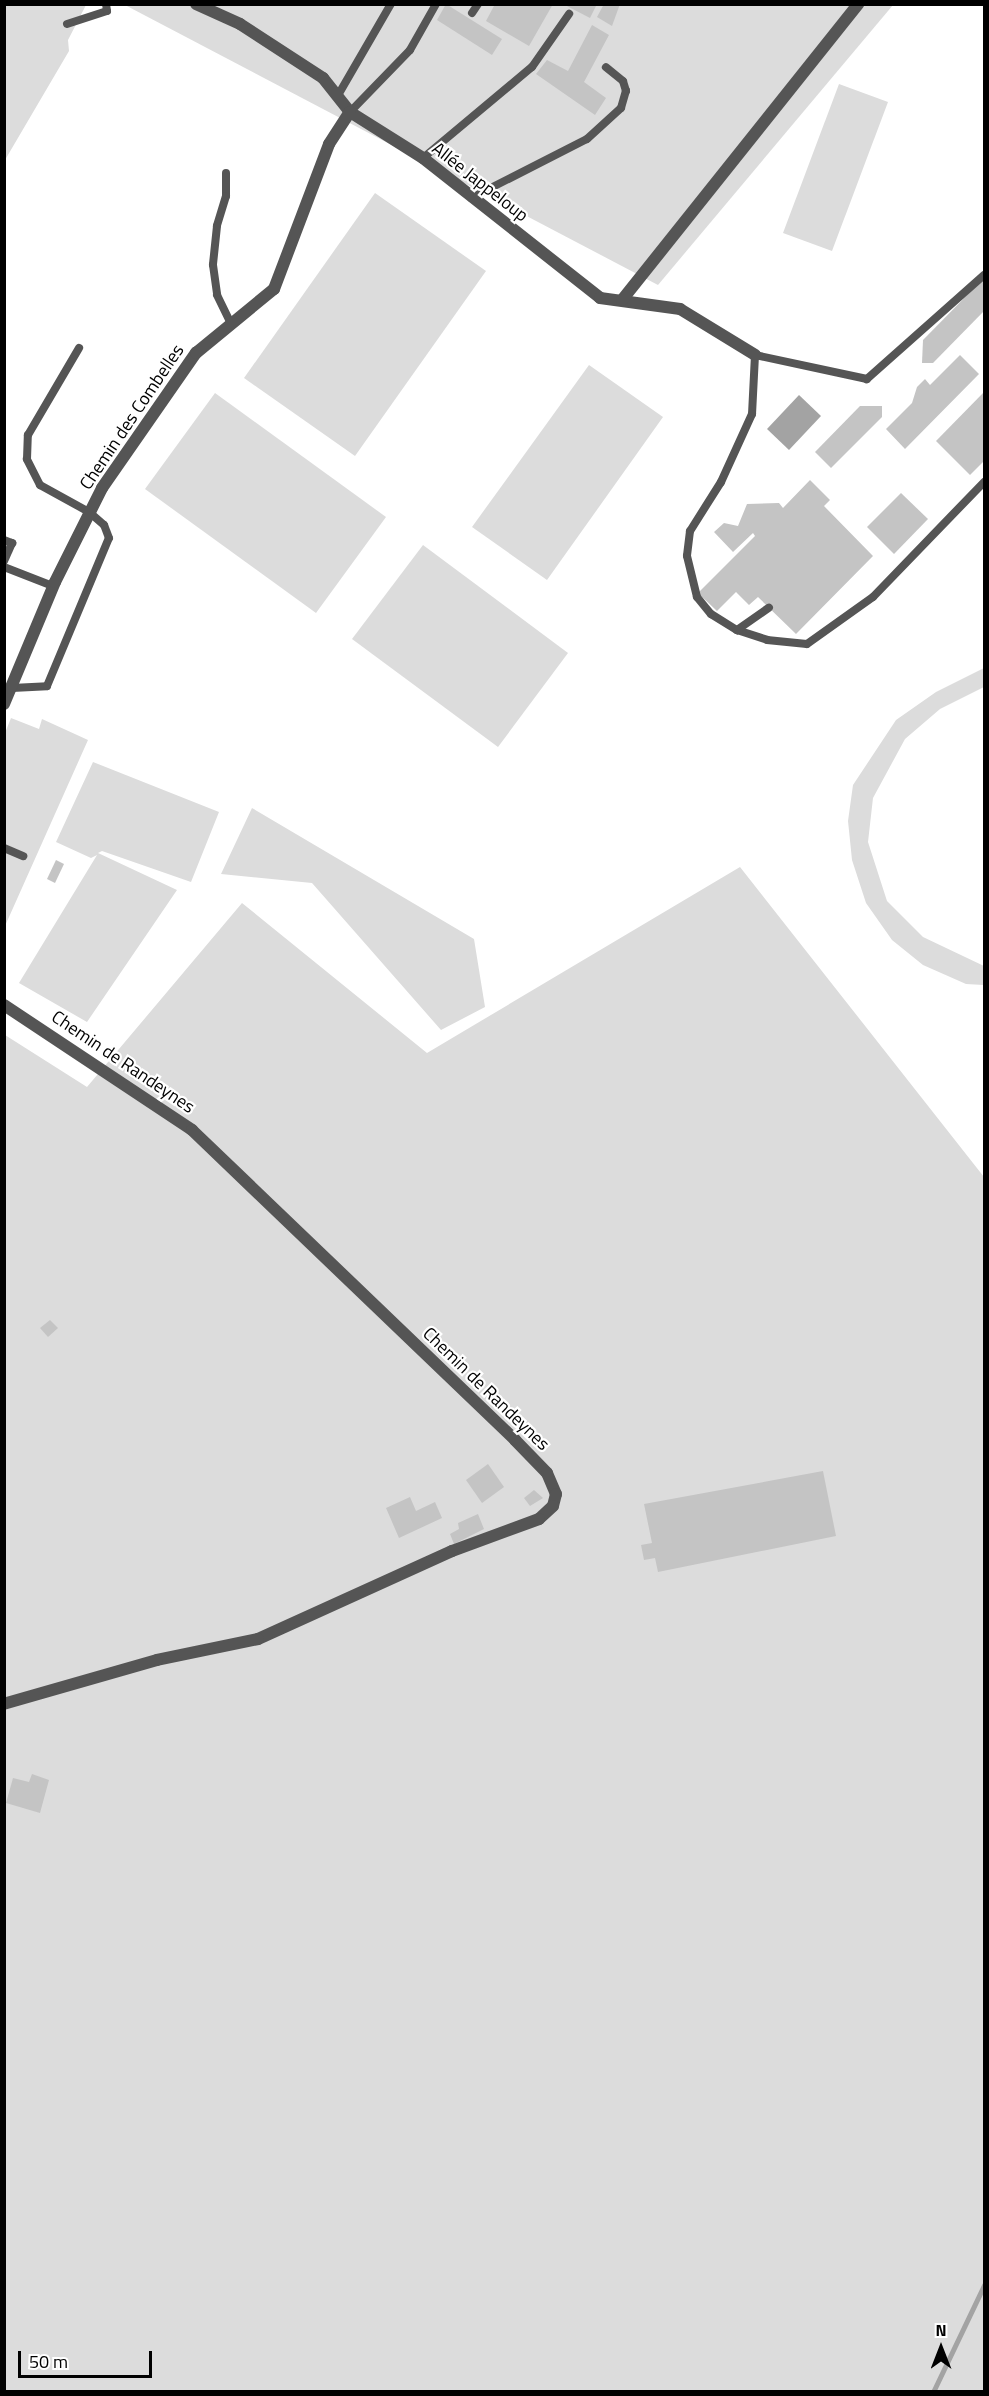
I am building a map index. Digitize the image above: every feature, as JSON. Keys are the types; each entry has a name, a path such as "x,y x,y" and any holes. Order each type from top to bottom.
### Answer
{"street":[{"name":"Allée Jappeloup","path":"196,4 240,24 323,78 350,112 423,159 600,298 680,309 756,355"},
{"path":"622,300 858,4"},
{"name":"Chemin des Combelles","path":"4,704 53,586 89,512 196,353 274,289 329,144 350,112"},
{"name":"Chemin de Randeynes","path":"4,1005 192,1130 515,1440 547,1473 556,1494 553,1506 538,1519 452,1551 258,1639 157,1660 4,1704"}],"lane":[{"path":"67,24 107,11 106,4"},
{"path":"337,97 391,4"},
{"path":"350,112 410,50 436,4"},
{"path":"472,13 478,4"},
{"path":"423,159 532,67 569,14"},
{"path":"471,198 587,139 617,112 626,92 623,81 606,67"},
{"path":"226,173 226,196 217,226 213,265 217,295 231,324"},
{"path":"984,275 867,379 756,355 752,414 721,482 690,531 687,556 698,597 711,614 737,630 795,644 807,644 826,634 873,597 984,482"},
{"path":"12,688 47,686 109,538 104,525 89,512 40,485 27,459 28,435 79,348"},
{"path":"4,540 12,543 4,561"},
{"path":"4,567 53,586"},
{"path":"737,630 769,608"},
{"path":"4,848 23,856"}],"shaded area":[{"path":"5,5 86,5 68,40 69,51 5,160"},
{"path":"125,5 893,5 658,285"},
{"path":"839,84 888,102 832,251 783,233"},
{"path":"375,193 486,271 355,456 244,378"},
{"path":"589,365 663,417 547,580 472,527"},
{"path":"215,393 386,517 316,613 145,489"},
{"path":"799,395 821,416 789,450 767,429"},
{"path":"423,545 568,653 498,747 352,639"},
{"path":"984,668 984,687 940,709 905,739 873,798 868,842 887,901 923,937 984,966 984,985 966,984 923,965 892,940 866,903 852,860 848,821 853,785 896,720 936,692"},
{"path":"11,718 39,729 42,719 88,740 5,926 5,733"},
{"path":"93,762 219,812 191,882 102,851 98,853 177,890 87,1022 19,983 97,855 91,858 56,842"},
{"path":"252,808 474,939 485,1007 441,1030 312,883 221,874"},
{"path":"740,867 984,1177 984,2391 5,2391 5,1035 87,1087 242,903 427,1053"}],"building":[{"path":"446,4 502,39 492,55 437,20"},
{"path":"495,4 553,4 529,46 486,21"},
{"path":"563,4 597,4 590,18"},
{"path":"604,4 620,4 612,26 597,17"},
{"path":"592,25 609,35 584,82 606,98 595,115 536,74 547,60 568,71"},
{"path":"984,278 984,311 933,363 922,363 923,340"},
{"path":"960,355 979,374 905,449 886,429 912,403 917,387 925,379 930,385"},
{"path":"984,392 984,461 970,475 936,441"},
{"path":"860,406 882,406 882,417 831,468 815,452"},
{"path":"810,480 830,500 824,506 873,556 796,634 758,597 749,605 736,592 717,611 698,593 755,536 753,533 733,552 714,532 724,523 738,526 747,504 779,503 783,508"},
{"path":"901,493 928,519 894,554 867,527"},
{"path":"56,860 64,864 55,883 47,879"},
{"path":"50,1320 58,1328 48,1337 40,1328"},
{"path":"488,1464 504,1487 482,1503 466,1480"},
{"path":"823,1471 836,1536 658,1572 655,1558 644,1560 641,1545 652,1543 644,1504"},
{"path":"534,1490 543,1498 530,1506 524,1498"},
{"path":"410,1497 416,1511 435,1502 442,1518 399,1538 386,1508"},
{"path":"478,1514 484,1529 454,1544 450,1534 459,1529 458,1523"},
{"path":"32,1774 49,1780 40,1813 6,1803 13,1778 29,1782"}],"waterway":[{"path":"933,2392 984,2285"}]}
